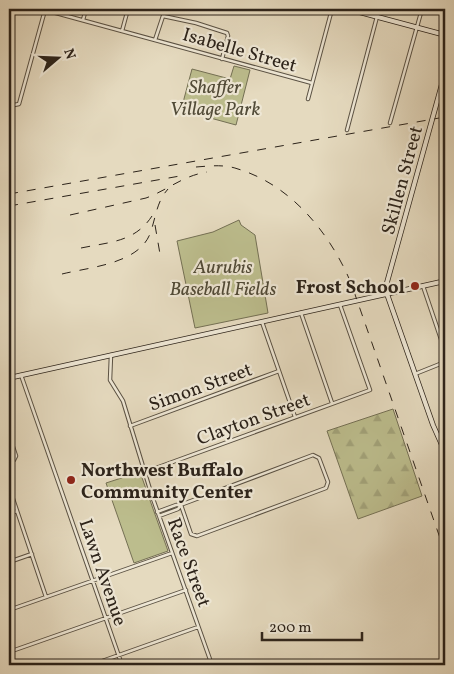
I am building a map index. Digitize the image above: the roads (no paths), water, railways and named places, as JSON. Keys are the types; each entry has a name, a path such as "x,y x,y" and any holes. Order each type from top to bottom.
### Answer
{"street":[{"path":"9,106 18,104 45,9"},
{"name":"Isabelle Street","path":"45,9 312,84"},
{"path":"83,20 86,9"},
{"path":"122,31 128,9"},
{"path":"308,99 332,9"},
{"path":"348,9 445,36"},
{"path":"346,130 379,9"},
{"path":"390,123 422,9"},
{"path":"155,40 163,16 226,32 228,35 222,59"},
{"name":"Skillen Street","path":"387,294 386,286 390,270 445,73"},
{"path":"9,378 445,281"},
{"path":"423,286 445,351"},
{"path":"387,294 445,452"},
{"name":"Clayton Street","path":"145,472 370,390 340,305"},
{"path":"301,313 332,403"},
{"path":"262,322 295,417"},
{"name":"Race Street","path":"111,355 110,380 123,401 157,512 212,665"},
{"path":"415,374 445,362"},
{"name":"Simon Street","path":"130,426 280,371"},
{"name":"Lawn Avenue","path":"21,375 122,665"},
{"path":"9,434 16,456 14,460 9,462"},
{"path":"157,512 181,505 313,456 319,458 328,482 328,486 325,489 197,536 190,532 181,505"},
{"path":"10,490 46,597"},
{"path":"159,516 178,509 181,505"},
{"path":"9,514 17,511"},
{"path":"9,610 172,553"},
{"path":"9,562 32,554"},
{"path":"9,652 186,590"},
{"path":"92,665 199,627"}],"railway":[{"path":"9,194 445,117"},
{"path":"196,167 228,166 257,176 292,199 320,229 332,246 351,283 440,538"},
{"path":"70,215 146,198 190,177 207,172"},
{"path":"9,206 180,176"},
{"path":"62,274 100,266 137,251 151,231 159,204 168,189"},
{"path":"81,248 121,240 130,236 145,225 152,216"},
{"path":"155,225 160,254"}],"place":[{"name":"Frost School","path":"415,286"},
{"name":"Northwest Buffalo Community Center","path":"71,480"}],"park label":[{"name":"Shaffer Village Park","path":"215,97"},
{"name":"Aurubis Baseball Fields","path":"223,277"}]}
